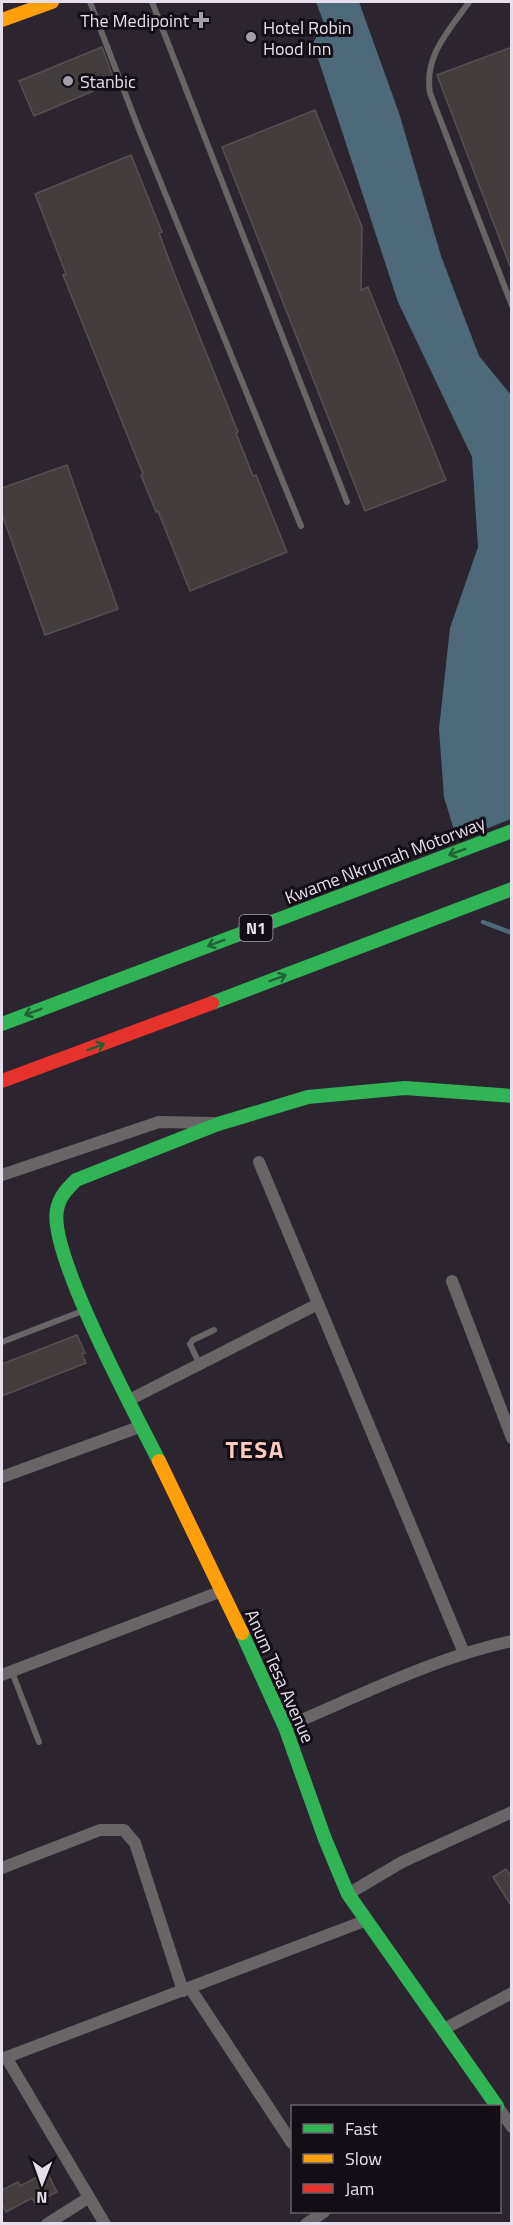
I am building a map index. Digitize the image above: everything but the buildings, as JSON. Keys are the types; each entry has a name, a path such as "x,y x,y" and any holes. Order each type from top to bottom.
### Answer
{"main road":[{"path":"2,20 52,2"},
{"name":"Kwame Nkrumah Motorway","path":"2,1024 512,831"},
{"path":"2,1081 512,889"},
{"name":"Anum Tesa Avenue","path":"494,2105 444,2029 348,1894 325,1839 285,1727 222,1591 85,1310 59,1241 56,1212 62,1195 76,1180 218,1124 308,1097 405,1088 512,1096"}],"street":[{"path":"2,1175 159,1122 218,1124"},
{"path":"259,1162 464,1653"},
{"path":"452,1281 512,1438"},
{"path":"129,1400 318,1304"},
{"path":"2,1477 142,1426"},
{"path":"7,1673 222,1591"},
{"path":"285,1727 421,1669 464,1653 512,1641"},
{"path":"348,1894 402,1862 512,1812"},
{"path":"2,1868 100,1830 124,1830 135,1843 186,1990 291,2142"},
{"path":"105,2223 4,2058 367,1920"},
{"path":"444,2029 512,1993"},
{"name":"Anum Tesa Avenue","path":"501,2113 512,2127"},
{"path":"47,2223 88,2198"},
{"path":"306,2223 321,2213"}],"lane":[{"path":"90,2 155,171 301,526"},
{"path":"154,2 347,502"},
{"path":"469,2 434,53 428,76 430,93 512,306"},
{"path":"2,1342 85,1310"},
{"path":"199,1363 190,1344 214,1330"},
{"path":"7,1673 39,1742"}],"water":[{"path":"316,2 359,2 399,113 441,256 479,356 511,395 511,819 457,840 444,797 439,729 450,628 478,547 472,457 398,302 313,43 324,23"}],"waterway":[{"path":"483,922 512,933"}],"traffic: fast":[{"path":"2,1024 512,831"},
{"path":"212,1003 512,889"},
{"path":"159,1461 114,1373 79,1296 66,1261 58,1231 57,1210 62,1197 73,1183 218,1124 308,1097 405,1088 512,1096"},
{"path":"242,1633 285,1727 325,1839 348,1894 496,2105"}],"traffic: slow":[{"path":"2,20 52,2"},
{"path":"159,1461 242,1633"}],"traffic: jam":[{"path":"2,1081 212,1003"}],"place":[{"name":"The Medipoint","path":"201,20"},
{"name":"Hotel Robin Hood Inn","path":"251,37"},
{"name":"Stanbic","path":"68,81"}],"district":[{"name":"TESA","path":"255,1449"}]}
